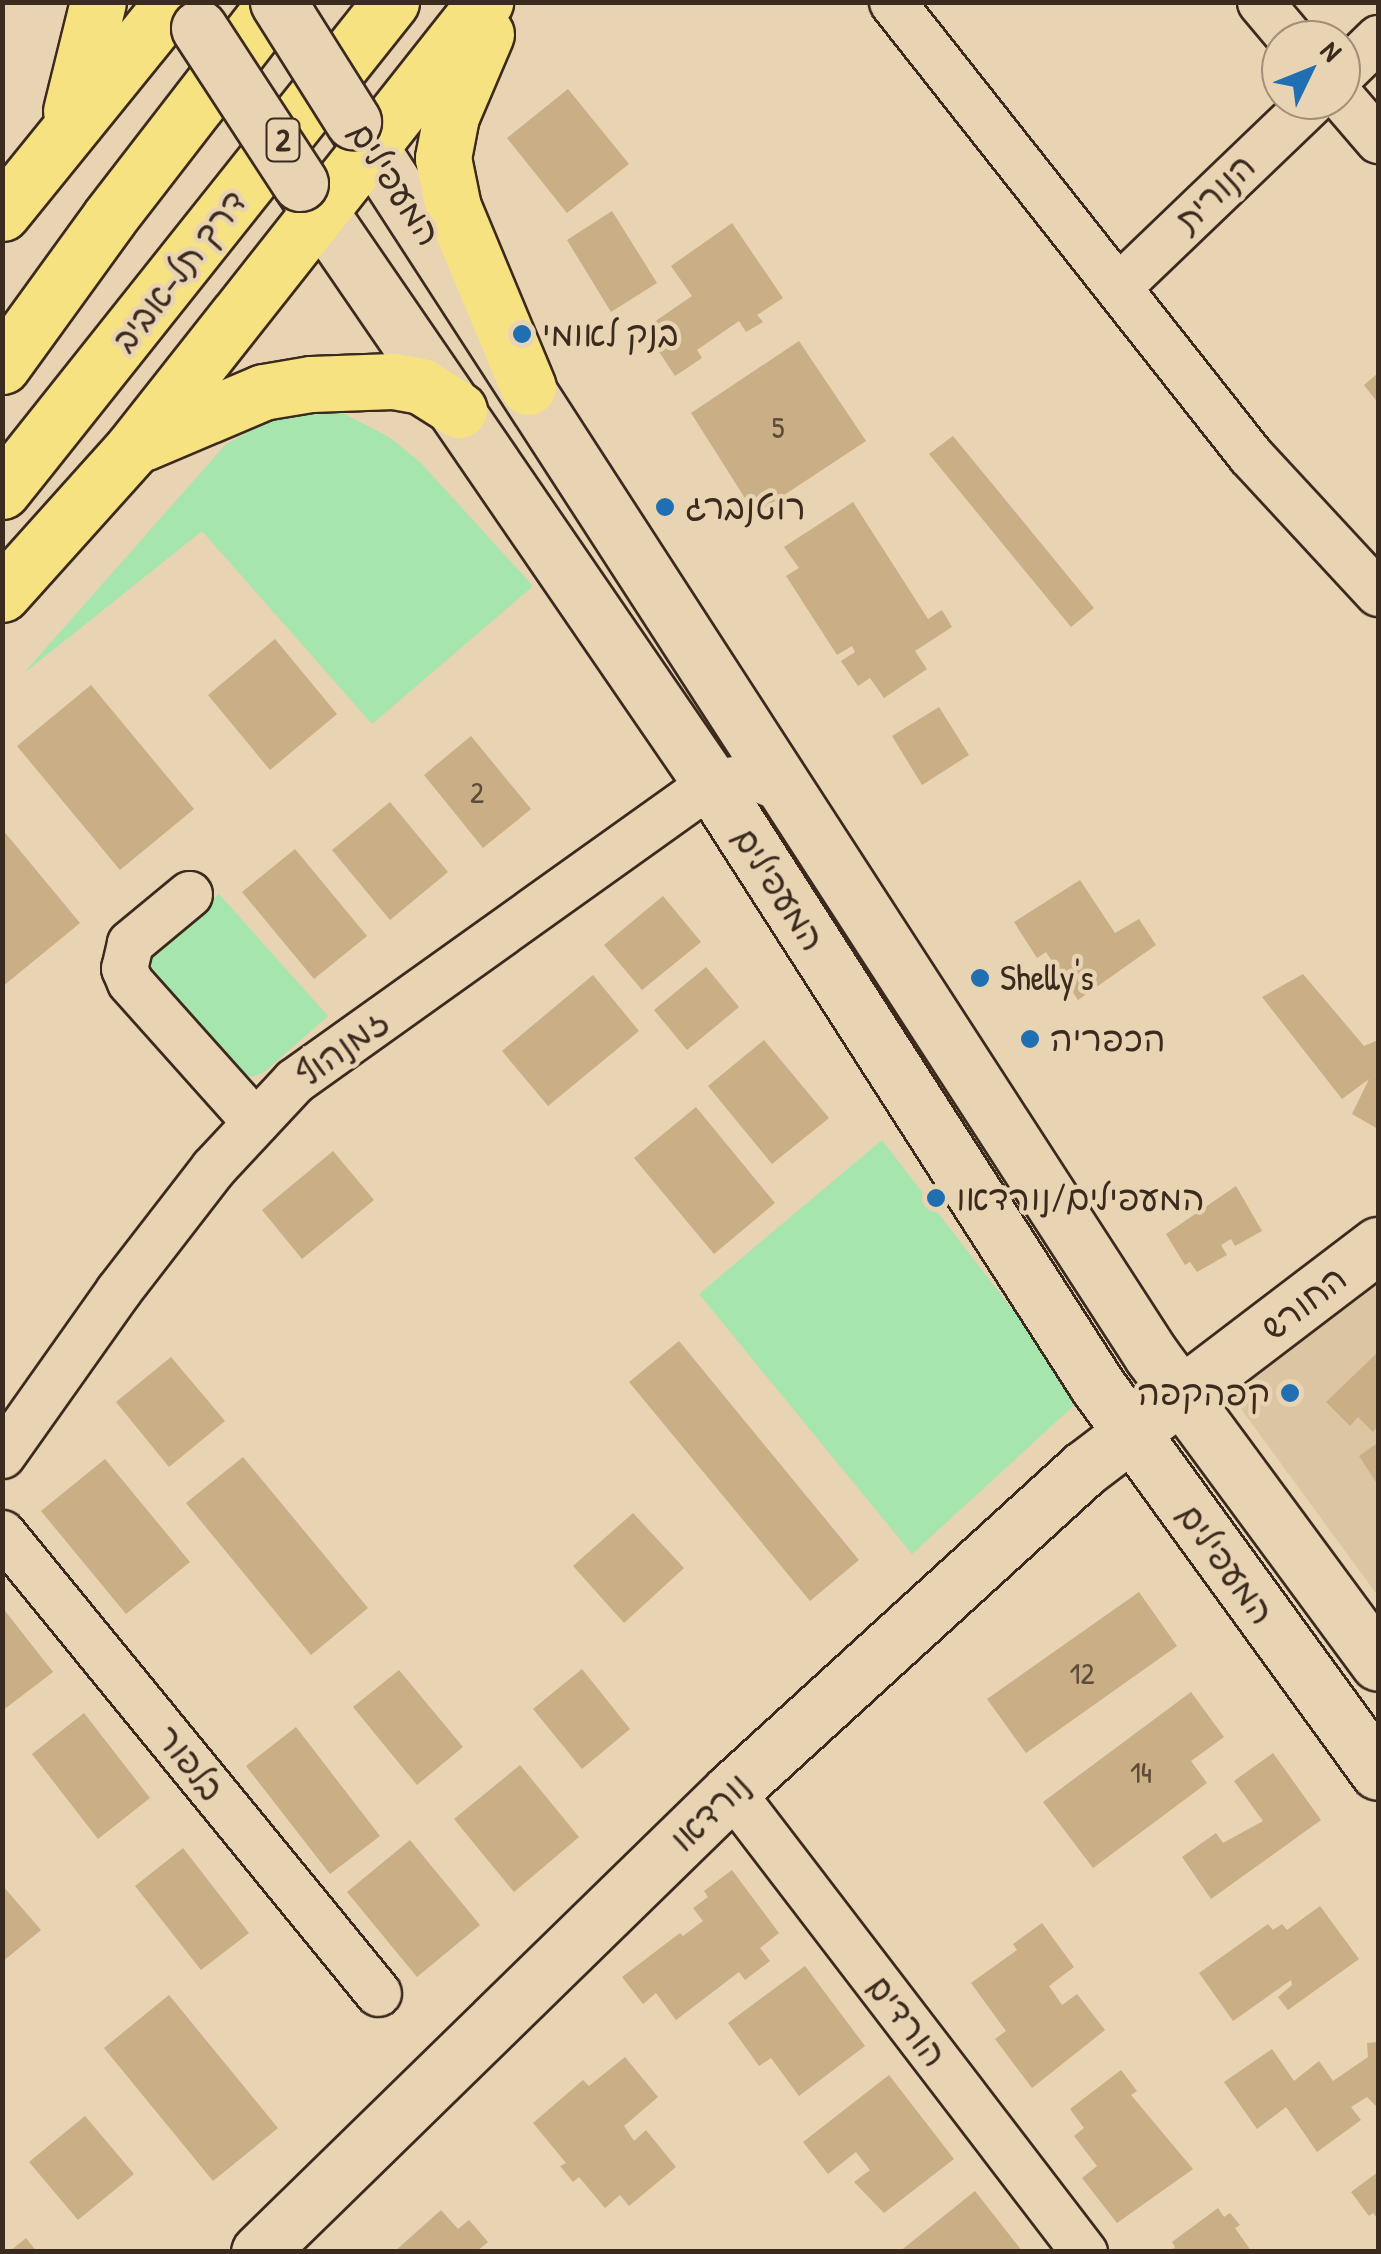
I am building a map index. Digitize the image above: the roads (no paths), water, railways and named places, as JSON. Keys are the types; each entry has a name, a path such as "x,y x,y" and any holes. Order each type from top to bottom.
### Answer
{"highway":[{"path":"60,140 81,81 98,2"},
{"path":"2,366 109,218 277,2"},
{"name":"דרך תל-אביב","path":"2,492 391,2"},
{"path":"2,594 132,449 310,198 362,134 485,2"},
{"path":"500,2 451,116 443,158 453,207 528,387"},
{"path":"2,213 60,140 185,11"},
{"path":"132,449 263,392 311,384 393,381 421,386 459,410"}],"street":[{"name":"המעפילים","path":"277,2 1182,1398 1378,1663"},
{"path":"892,2 1250,455 1378,593"},
{"name":"המעפילים","path":"185,11 711,783 1132,1435 1378,1772"},
{"name":"הנורית","path":"1118,288 1293,120"},
{"path":"1361,120 1378,140"},
{"path":"711,783 751,776 786,790"},
{"name":"זמנהוף","path":"2,1455 118,1291 214,1168 294,1081 711,783"},
{"path":"189,894 130,943 124,968 130,982 255,1122"},
{"name":"החורש","path":"1182,1398 1378,1245"},
{"name":"נורדאו","path":"259,2252 731,1791 1085,1468 1182,1398"},
{"name":"בלפור","path":"2,1533 378,1994"},
{"name":"הורדים","path":"731,1791 1084,2252"}],"place":[{"name":"בנק לאומי","path":"522,334"},
{"name":"רוטנברג","path":"665,507"},
{"name":"Shelly's","path":"980,978"},
{"name":"הכפריה","path":"1030,1039"},
{"name":"המעפילים/נורדאו","path":"936,1198"},
{"name":"קפהקפה","path":"1290,1393"}]}
